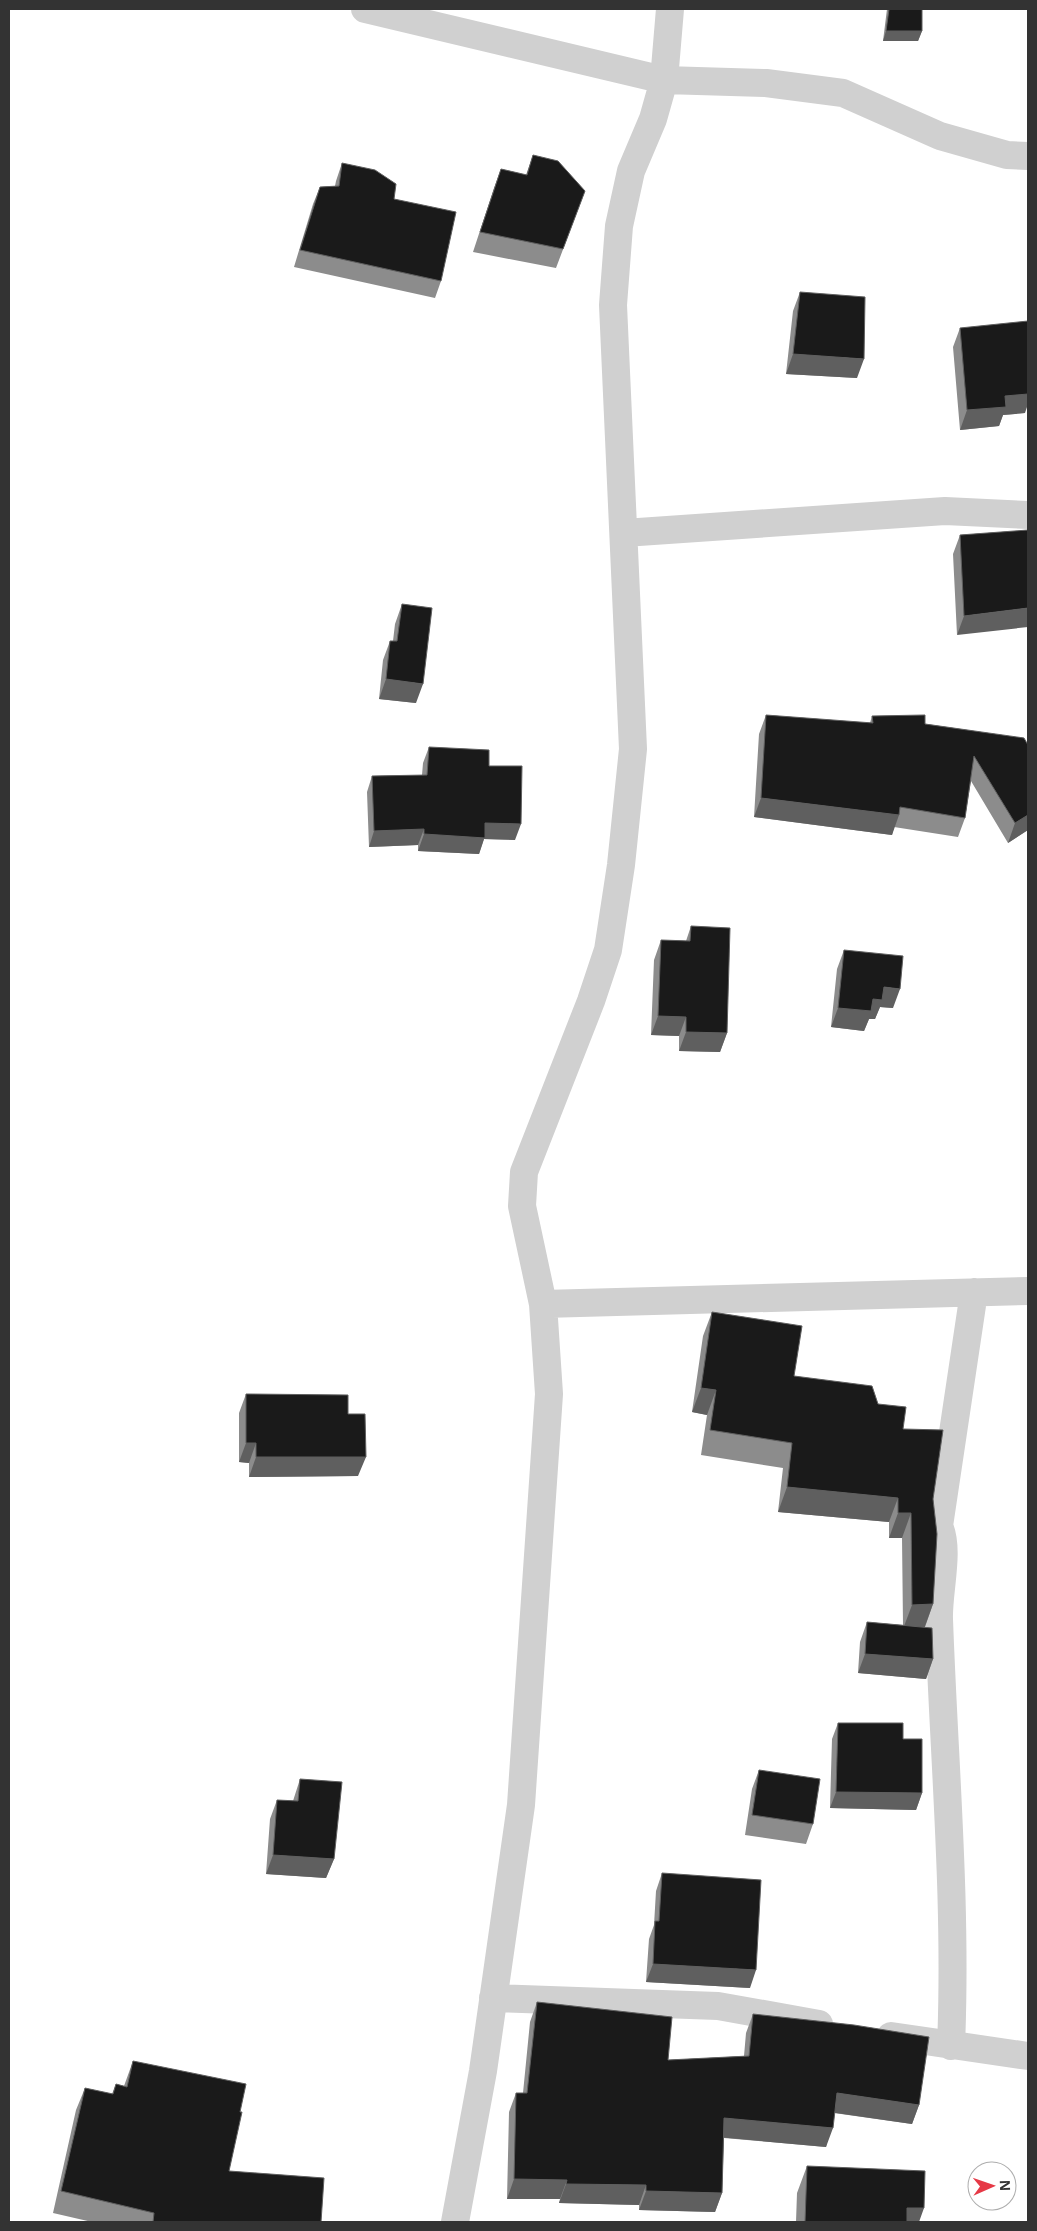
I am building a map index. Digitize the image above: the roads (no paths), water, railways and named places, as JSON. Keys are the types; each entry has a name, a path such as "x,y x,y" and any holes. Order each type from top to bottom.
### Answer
{"street":[{"path":"365,9 664,80 766,83 843,93 940,136 1007,156 1028,156"},
{"path":"455,2222 483,2072 521,1795 549,1394 543,1304 522,1206 522,1186 524,1172 591,1001 608,950 621,865 632,749 613,305 619,226 631,171 652,119 664,80 670,9"},
{"path":"624,532 945,511 1028,515"},
{"path":"543,1304 1028,1291"},
{"path":"951,2046 954,1983 952,1900 938,1599 945,1538 939,1526 974,1292"},
{"path":"493,1998 718,2006 951,2046 1028,2056"}]}
